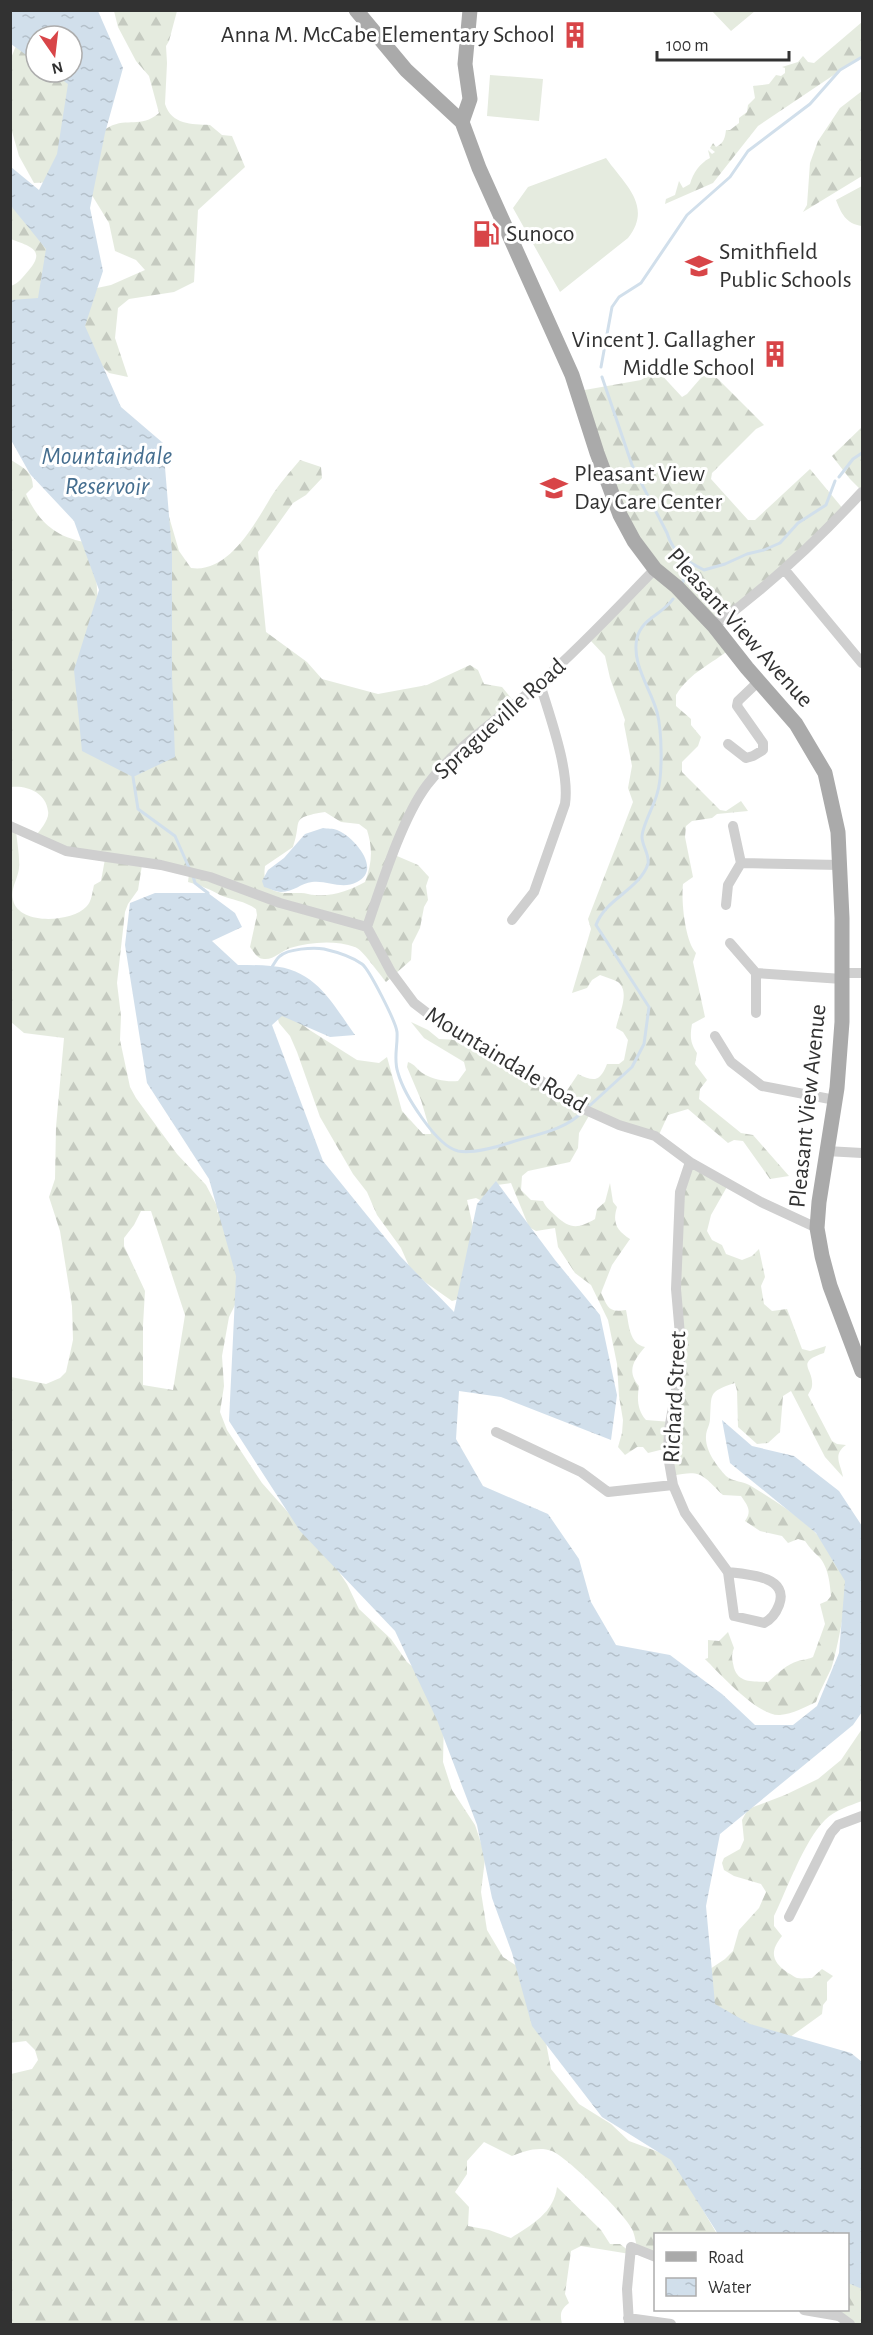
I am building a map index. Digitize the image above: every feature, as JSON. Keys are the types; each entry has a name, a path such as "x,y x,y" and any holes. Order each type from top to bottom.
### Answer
{"main road":[{"path":"356,10 406,70 462,122 470,99 465,64 470,10"},
{"name":"Pleasant View Avenue","path":"462,122 477,162 572,375 620,515 634,541 655,569 676,586 714,626 796,724 825,773 838,832 842,1022 835,1100 826,1150 817,1228 830,1286 862,1371"}],"street":[{"path":"714,626 751,599 862,495"},
{"name":"Spragueville Road","path":"368,927 379,891 409,817 426,785 496,717 540,684 586,642 655,569"},
{"path":"783,570 862,663"},
{"path":"728,744 746,758 763,750 763,743 737,706 738,701 759,681"},
{"path":"512,920 534,892 565,804 567,792 558,746 540,684"},
{"path":"10,826 66,851 161,865 210,877 280,903 368,927"},
{"path":"726,905 728,885 741,863 733,826"},
{"path":"741,863 840,866"},
{"name":"Mountaindale Road","path":"368,927 391,972 414,1003 444,1026 537,1078 579,1107 619,1125 655,1136 690,1161 761,1202 817,1228"},
{"path":"730,943 756,973 756,1013"},
{"path":"756,973 842,976 862,973"},
{"path":"715,1036 731,1062 762,1086 835,1100"},
{"path":"826,1150 862,1153"},
{"name":"Richard Street","path":"690,1161 680,1192 676,1289 680,1366 669,1430 668,1456 673,1485 685,1514 728,1572 734,1617 764,1623 776,1613 781,1594 773,1582 767,1578 728,1572"},
{"path":"496,1432 581,1472 608,1491 673,1485"},
{"path":"789,1917 831,1833 838,1825 862,1816"},
{"path":"654,2256 631,2247 628,2321 671,2325"},
{"path":"810,2311 839,2316 850,2325"}],"green space":[{"path":"114,11 177,11 166,46 165,104 168,111 177,120 210,125 222,135 232,136 245,167 198,210 194,282 174,292 129,299 118,308 115,338 128,377 109,373 93,357 77,299 83,291 111,285 145,270 136,260 115,251 109,223 90,192 97,135 116,124 146,121 159,113 149,76 136,61 118,27"},
{"path":"712,11 755,11 731,31"},
{"path":"862,22 862,56 758,126 713,183 665,204 666,199 675,195 679,181 683,188 690,184 697,169 710,158 708,150 712,154 715,152 710,148 713,143 716,147 719,145 724,140 726,130 730,130 739,123 739,118 747,112 748,105 755,98 753,86 769,84 776,75 781,76 785,73 785,68 782,67 798,62 803,56 808,62 814,63"},
{"path":"18,41 24,44 24,84 75,84 51,182 34,183 19,156 11,128 11,58"},
{"path":"490,75 543,79 539,121 487,116"},
{"path":"862,91 862,176 803,212 807,205 810,163 818,141 840,108"},
{"path":"606,158 634,196 638,216 635,226 628,238 560,292 513,208 528,187"},
{"path":"862,186 862,226 848,220 836,200"},
{"path":"10,207 28,211 48,222 55,285 30,308 11,312 11,286 23,277 34,263 36,253 29,246 11,239"},
{"path":"657,370 682,397 706,372 718,379 764,425 756,429 712,473 711,479 748,520 755,520 810,469 844,510 715,627 731,648 695,674 676,695 676,706 691,719 691,725 701,737 698,746 682,762 682,772 720,810 726,811 741,801 748,811 717,814 712,818 692,821 686,826 685,837 693,877 683,884 683,910 689,940 696,953 693,962 705,1017 692,1024 691,1032 692,1043 697,1053 695,1064 707,1080 700,1089 699,1099 741,1133 753,1135 789,1176 770,1179 743,1141 734,1140 728,1143 688,1109 668,1115 657,1139 590,1114 579,1133 578,1148 570,1162 528,1171 522,1176 521,1190 531,1200 543,1201 561,1220 570,1225 579,1226 595,1219 597,1209 605,1202 610,1183 613,1202 617,1207 615,1222 622,1233 630,1239 612,1265 601,1293 609,1308 615,1311 626,1310 633,1338 645,1347 635,1361 632,1370 639,1386 639,1408 646,1420 671,1422 678,1383 680,1197 690,1164 728,1185 711,1215 707,1231 712,1240 722,1245 726,1254 742,1260 752,1256 759,1249 765,1277 761,1286 764,1304 772,1311 787,1309 802,1349 810,1351 826,1346 824,1353 808,1363 812,1388 808,1395 832,1441 846,1445 838,1456 843,1477 825,1457 791,1391 783,1396 780,1432 768,1443 757,1444 738,1427 735,1383 720,1389 713,1395 706,1434 710,1453 726,1476 751,1486 780,1504 807,1525 830,1550 847,1580 839,1639 833,1663 816,1702 794,1712 780,1715 771,1714 751,1702 705,1659 708,1658 708,1640 719,1641 728,1632 734,1648 732,1658 736,1673 748,1681 768,1682 790,1664 813,1657 825,1624 820,1604 831,1596 824,1563 805,1541 798,1539 788,1543 782,1536 760,1531 745,1521 748,1508 741,1496 723,1495 701,1475 690,1473 672,1476 668,1448 648,1453 643,1447 637,1447 625,1455 618,1447 623,1420 617,1364 608,1320 591,1285 575,1273 558,1247 555,1228 536,1231 529,1227 511,1183 497,1185 484,1202 476,1198 467,1200 483,1272 477,1294 452,1301 425,1282 409,1266 401,1248 377,1215 367,1192 353,1174 320,1117 297,1052 290,1036 279,1023 276,1012 289,1014 357,1060 379,1063 387,1057 402,1111 423,1134 431,1134 421,1100 407,1067 408,1062 428,1076 445,1081 458,1081 466,1070 464,1062 424,1038 411,1022 428,1030 439,1039 459,1040 564,1095 578,1074 596,1079 602,1074 607,1064 619,1064 624,1060 628,1040 623,1032 616,1028 624,998 622,986 600,975 592,980 587,988 572,993 591,929 588,919 633,802 628,788 632,766 625,720 605,656 591,641 660,570 621,514 579,391 641,380"},
{"path":"862,427 862,491 832,456"},
{"path":"11,460 26,470 31,477 33,487 26,494 36,512 48,526 64,536 84,542 96,574 98,604 165,503 179,551 191,568 204,568 217,563 239,545 278,487 300,460 321,467 322,478 306,495 293,503 258,552 266,632 307,662 322,679 378,694 427,685 470,665 478,670 484,684 502,687 515,703 439,773 408,820 397,856 418,865 429,877 426,886 428,900 424,907 420,928 412,944 411,960 386,982 362,952 347,945 306,944 290,948 271,958 259,958 250,947 257,915 256,909 188,882 189,874 142,865 138,890 125,912 117,983 121,1016 120,1040 130,1087 177,1154 206,1185 217,1206 217,1212 221,1213 242,1291 229,1317 222,1356 224,1386 220,1412 227,1430 262,1483 333,1563 347,1584 359,1609 391,1639 407,1662 429,1681 444,1716 443,1762 452,1790 475,1825 482,1846 485,1859 481,1892 487,1930 503,1957 523,1970 539,2006 551,2069 579,2104 611,2124 629,2141 672,2157 716,2233 654,2233 654,2257 638,2251 633,2231 619,2211 559,2155 552,2151 537,2149 512,2156 484,2142 467,2161 467,2174 455,2192 469,2207 468,2226 511,2238 534,2223 546,2211 555,2196 557,2187 601,2230 610,2244 620,2244 629,2251 630,2254 581,2246 571,2251 565,2294 569,2303 561,2312 562,2324 11,2324 11,2074 32,2069 38,2060 35,2050 26,2041 10,2043 11,1377 46,1384 60,1378 66,1372 73,1340 72,1306 60,1231 49,1197 55,1179 56,1127 64,1038 24,1033 11,1022 10,827 16,831 19,859 13,900 17,908 35,918 70,916 86,907 91,900 94,885 101,881 105,859 35,837 48,817 48,811 39,795 23,787 11,787","holes":["325,812 341,822 359,824 367,830 371,856 365,882 354,888 328,895 286,893 269,887 266,882 265,866 293,847 301,819","141,1211 151,1211 185,1315 173,1390 143,1385 145,1291 124,1246 124,1238"]},
{"path":"862,1729 862,1801 833,1814 817,1829 803,1852 774,1916 774,1926 782,1936 774,1952 778,1965 797,1978 812,1978 822,1969 833,1976 827,1982 827,2000 823,2005 822,2014 786,2040 726,2017 706,1996 710,1969 733,1951 739,1930 759,1908 766,1892 761,1884 734,1876 724,1870 722,1863 724,1858 740,1849 744,1840 742,1820 748,1809 818,1779 841,1760"},
{"path":"849,2274 862,2280 862,2324 849,2324 804,2311 849,2311"}],"water":[{"name":"Mountaindale Reservoir","path":"11,10 98,11 123,68 105,133 90,208 103,271 85,326 121,407 163,443 172,552 175,757 133,777 82,751 74,670 99,590 74,521 30,474 11,440 11,300 38,298 46,249 11,206 11,167 39,190 57,154 68,84 84,84 84,24 24,24 24,53 11,44"},
{"path":"323,828 344,833 363,853 367,869 364,876 351,884 312,882 286,892 264,887 262,881 268,870 284,858 305,834"},
{"path":"155,893 208,893 235,913 242,927 212,941 238,965 287,969 311,981 330,1000 355,1035 330,1037 282,1016 272,1025 323,1161 400,1256 454,1312 477,1204 496,1181 555,1260 600,1315 617,1395 611,1440 501,1397 459,1391 456,1439 483,1486 548,1514 579,1559 591,1602 616,1645 670,1655 722,1694 755,1725 793,1725 817,1706 839,1653 845,1581 816,1533 730,1463 722,1420 752,1446 794,1456 839,1491 862,1526 862,1712 853,1725 720,1834 706,1906 715,2004 750,2024 851,2053 862,2062 862,2289 849,2283 849,2233 717,2233 671,2160 602,2117 532,2026 512,1953 492,1898 477,1825 437,1720 395,1631 300,1531 229,1421 236,1276 209,1179 147,1083 125,945 130,903"}],"waterway":[{"path":"601,367 612,307 619,297 641,283 687,215 730,177 748,151 810,104 840,70 862,57"},
{"path":"602,377 632,465 673,546 681,556 704,570 780,543 798,523 826,505 835,481"},
{"path":"839,477 853,459 862,453"},
{"path":"683,582 684,560"},
{"path":"587,1108 632,1067 644,1044 649,1007 596,925 600,916 637,881 648,864 642,837 659,786 661,742 657,712 639,667 636,648 637,638 643,626 673,599"},
{"path":"133,777 138,809 175,836 190,870"},
{"path":"193,876 195,883 208,893"},
{"path":"272,967 284,954 314,948 339,953 362,964 376,985 397,1032 396,1063 401,1082 422,1118 440,1140 449,1147 464,1152 492,1148 559,1128 582,1112"}],"place":[{"name":"Anna M. McCabe Elementary School","path":"575,35"},
{"name":"Sunoco","path":"486,234"},
{"name":"Smithfield Public Schools","path":"699,266"},
{"name":"Vincent J. Gallagher Middle School","path":"775,354"},
{"name":"Pleasant View Day Care Center","path":"554,488"}]}
